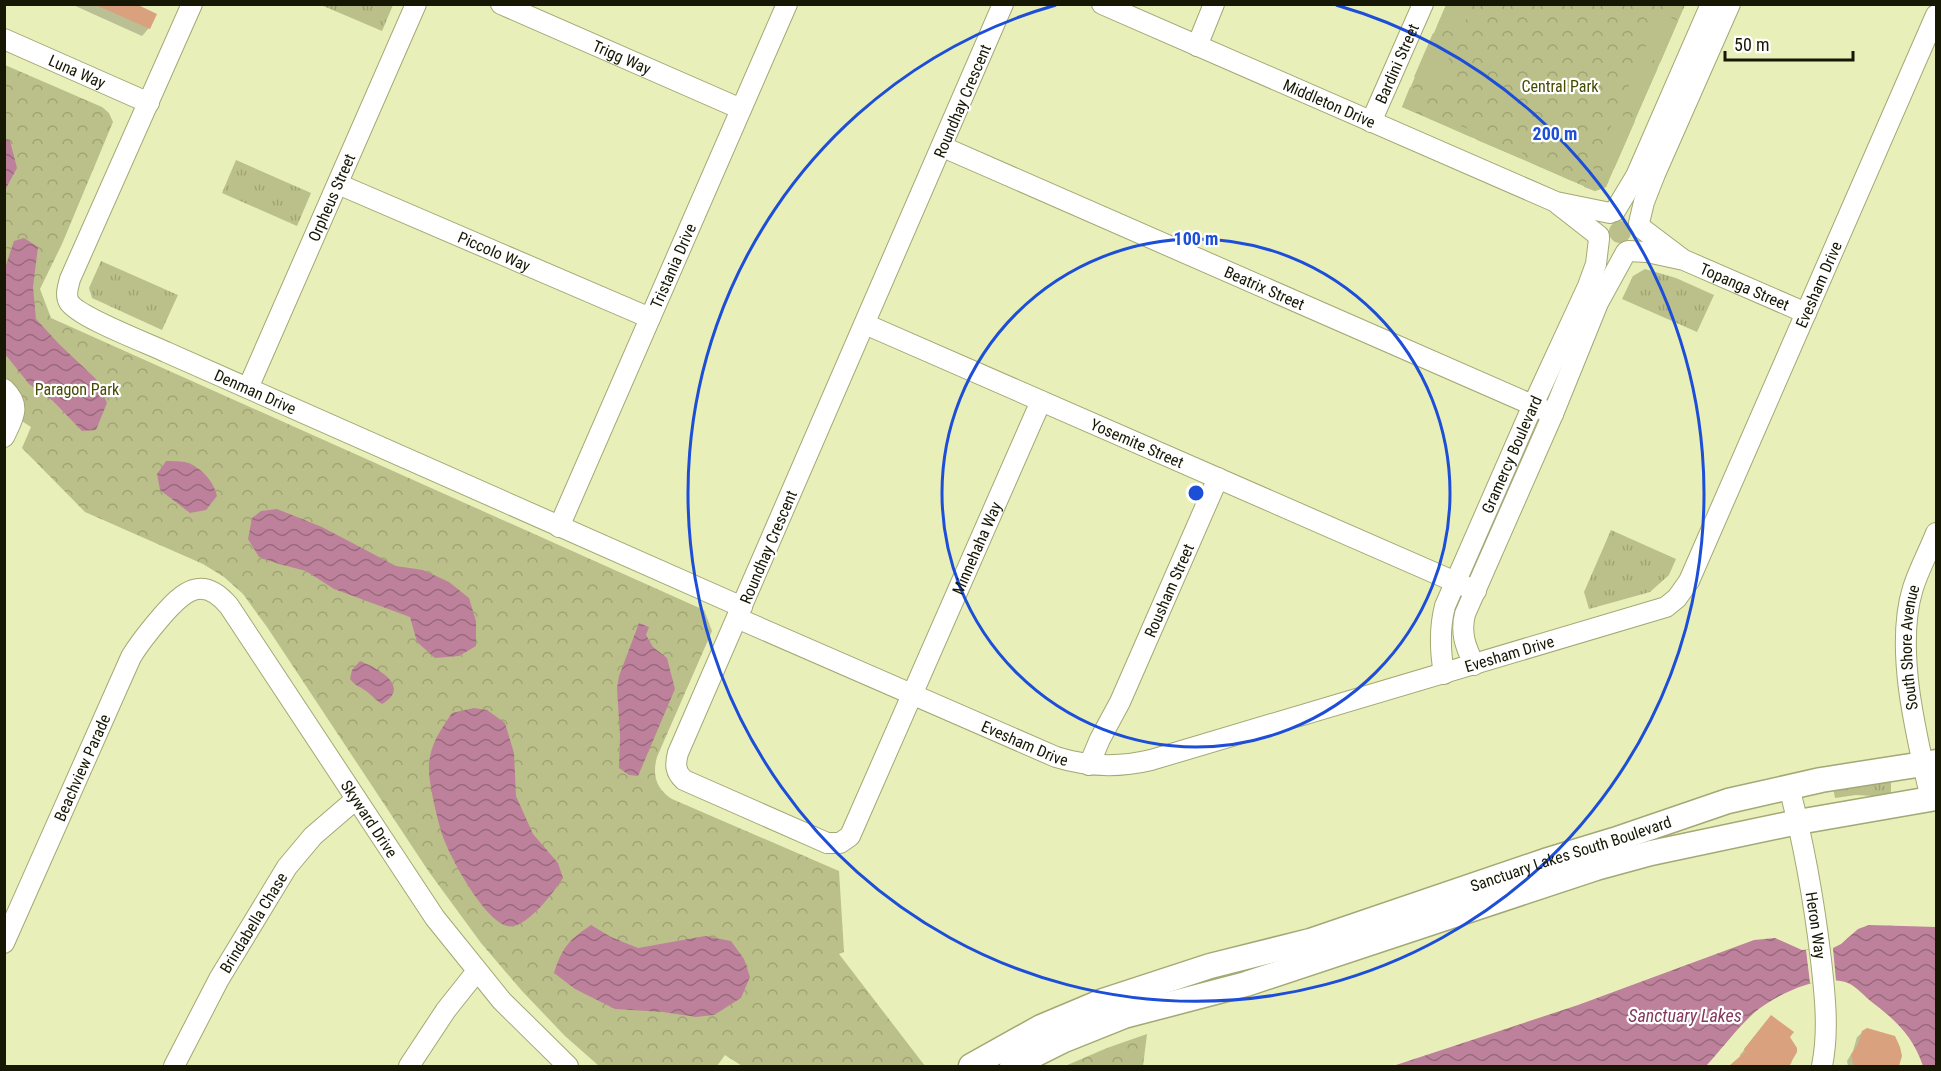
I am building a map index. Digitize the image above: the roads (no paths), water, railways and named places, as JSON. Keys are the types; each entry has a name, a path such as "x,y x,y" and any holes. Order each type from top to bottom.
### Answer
{"street":[{"name":"Denman Drive","path":"192,4 70,279 68,300 76,309 87,316 559,527 740,613"},
{"name":"Orpheus Street","path":"248,388 416,4"},
{"name":"Trigg Way","path":"501,4 741,109"},
{"name":"Tristania Drive","path":"559,527 787,4"},
{"name":"Roundhay Crescent","path":"912,695 850,836 840,843 832,844 796,830 689,783 677,771 678,753 943,147 1003,4"},
{"name":"Middleton Drive","path":"1102,4 1556,202 1612,212"},
{"path":"1197,46 1214,4"},
{"name":"Bardini Street","path":"1371,122 1423,4"},
{"path":"1711,4 1636,176 1612,212 1600,222 1599,237 1610,251 1627,252 1639,241 1644,202 1730,4"},
{"name":"Evesham Drive","path":"740,613 912,695 1056,757 1097,766 1151,760 1659,610 1677,598 1689,581 1936,15"},
{"name":"Luna Way","path":"4,39 148,103"},
{"name":"Beatrix Street","path":"943,147 1553,414"},
{"name":"Piccolo Way","path":"338,183 650,318"},
{"name":"Middleton Drive","path":"1556,202 1599,237"},
{"path":"1612,212 1629,213 1640,225"},
{"name":"Topanga Street","path":"1640,225 1684,260"},
{"name":"Gramercy Boulevard","path":"1444,674 1441,656 1441,621 1445,606 1594,272 1599,237"},
{"name":"Topanga Street","path":"1627,252 1647,252 1684,260 1806,313"},
{"name":"Gramercy Boulevard","path":"1474,665 1462,632 1465,614 1553,414 1598,303 1627,252"},
{"name":"Yosemite Street","path":"865,324 1476,591"},
{"path":"4,389 14,400 15,407 4,437"},
{"name":"Minnehaha Way","path":"912,695 1041,401"},
{"name":"Rousham Street","path":"1097,766 1104,730 1120,702 1218,478"},
{"name":"South Shore Avenue","path":"1934,798 1930,763 1905,655 1907,617 1913,588 1936,533"},
{"name":"Skyward Drive","path":"175,602 185,593 198,588 212,591 223,599 435,918 477,971 530,1030 568,1066"},
{"name":"Beachview Parade","path":"4,943 124,670 144,636 175,602"},
{"name":"Sanctuary Lakes South Boulevard","path":"971,1066 1007,1045 1074,1012 1210,966 1310,941 1728,801 1821,780 1930,763"},
{"name":"Heron Way","path":"1789,787 1811,886 1823,982 1826,1040 1822,1066"},
{"name":"Brindabella Chase","path":"174,1066 219,979 287,867 313,836 356,798"},
{"name":"Sanctuary Lakes South Boulevard","path":"1012,1066 1064,1040 1114,1020 1141,1011 1217,993 1596,868 1651,853 1798,822 1934,798"},
{"path":"1210,966 1217,993"},
{"path":"409,1066 452,1002 477,971"}],"water":[{"path":"5,139 10,141 17,168 5,190"},
{"path":"24,238 38,247 33,287 36,319 96,379 107,403 96,430 82,431 53,401 29,384 5,354 5,268 14,241"},
{"path":"166,461 191,464 210,480 217,496 206,510 190,513 160,490 157,474"},
{"path":"277,509 322,527 396,566 423,570 449,582 469,598 476,621 476,646 459,656 435,658 417,642 410,617 334,589 306,571 259,557 248,539 252,518 261,511"},
{"path":"639,623 649,627 646,635 653,647 667,658 675,689 638,776 629,775 619,768 617,688 619,676"},
{"path":"360,661 383,673 393,685 394,691 390,698 382,704 350,679 352,670"},
{"path":"474,708 487,710 505,723 514,753 516,796 533,834 558,863 563,878 530,917 514,926 507,926 498,921 468,886 440,828 429,777 430,755 435,740 452,713"},
{"path":"591,925 611,937 638,948 705,936 731,941 744,959 750,977 741,998 714,1015 696,1017 615,1009 575,989 554,973 567,945"},
{"name":"Sanctuary Lakes","path":"1869,925 1936,927 1936,1066 1923,1066 1914,1046 1897,1023 1855,987 1837,980 1825,980 1786,992 1764,1005 1742,1025 1706,1066 1393,1066 1578,1005 1754,940 1775,938 1802,950 1833,948 1858,929"}],"park label":[{"name":"Central Park","path":"1560,86"},
{"name":"Paragon Park","path":"77,389"}]}
